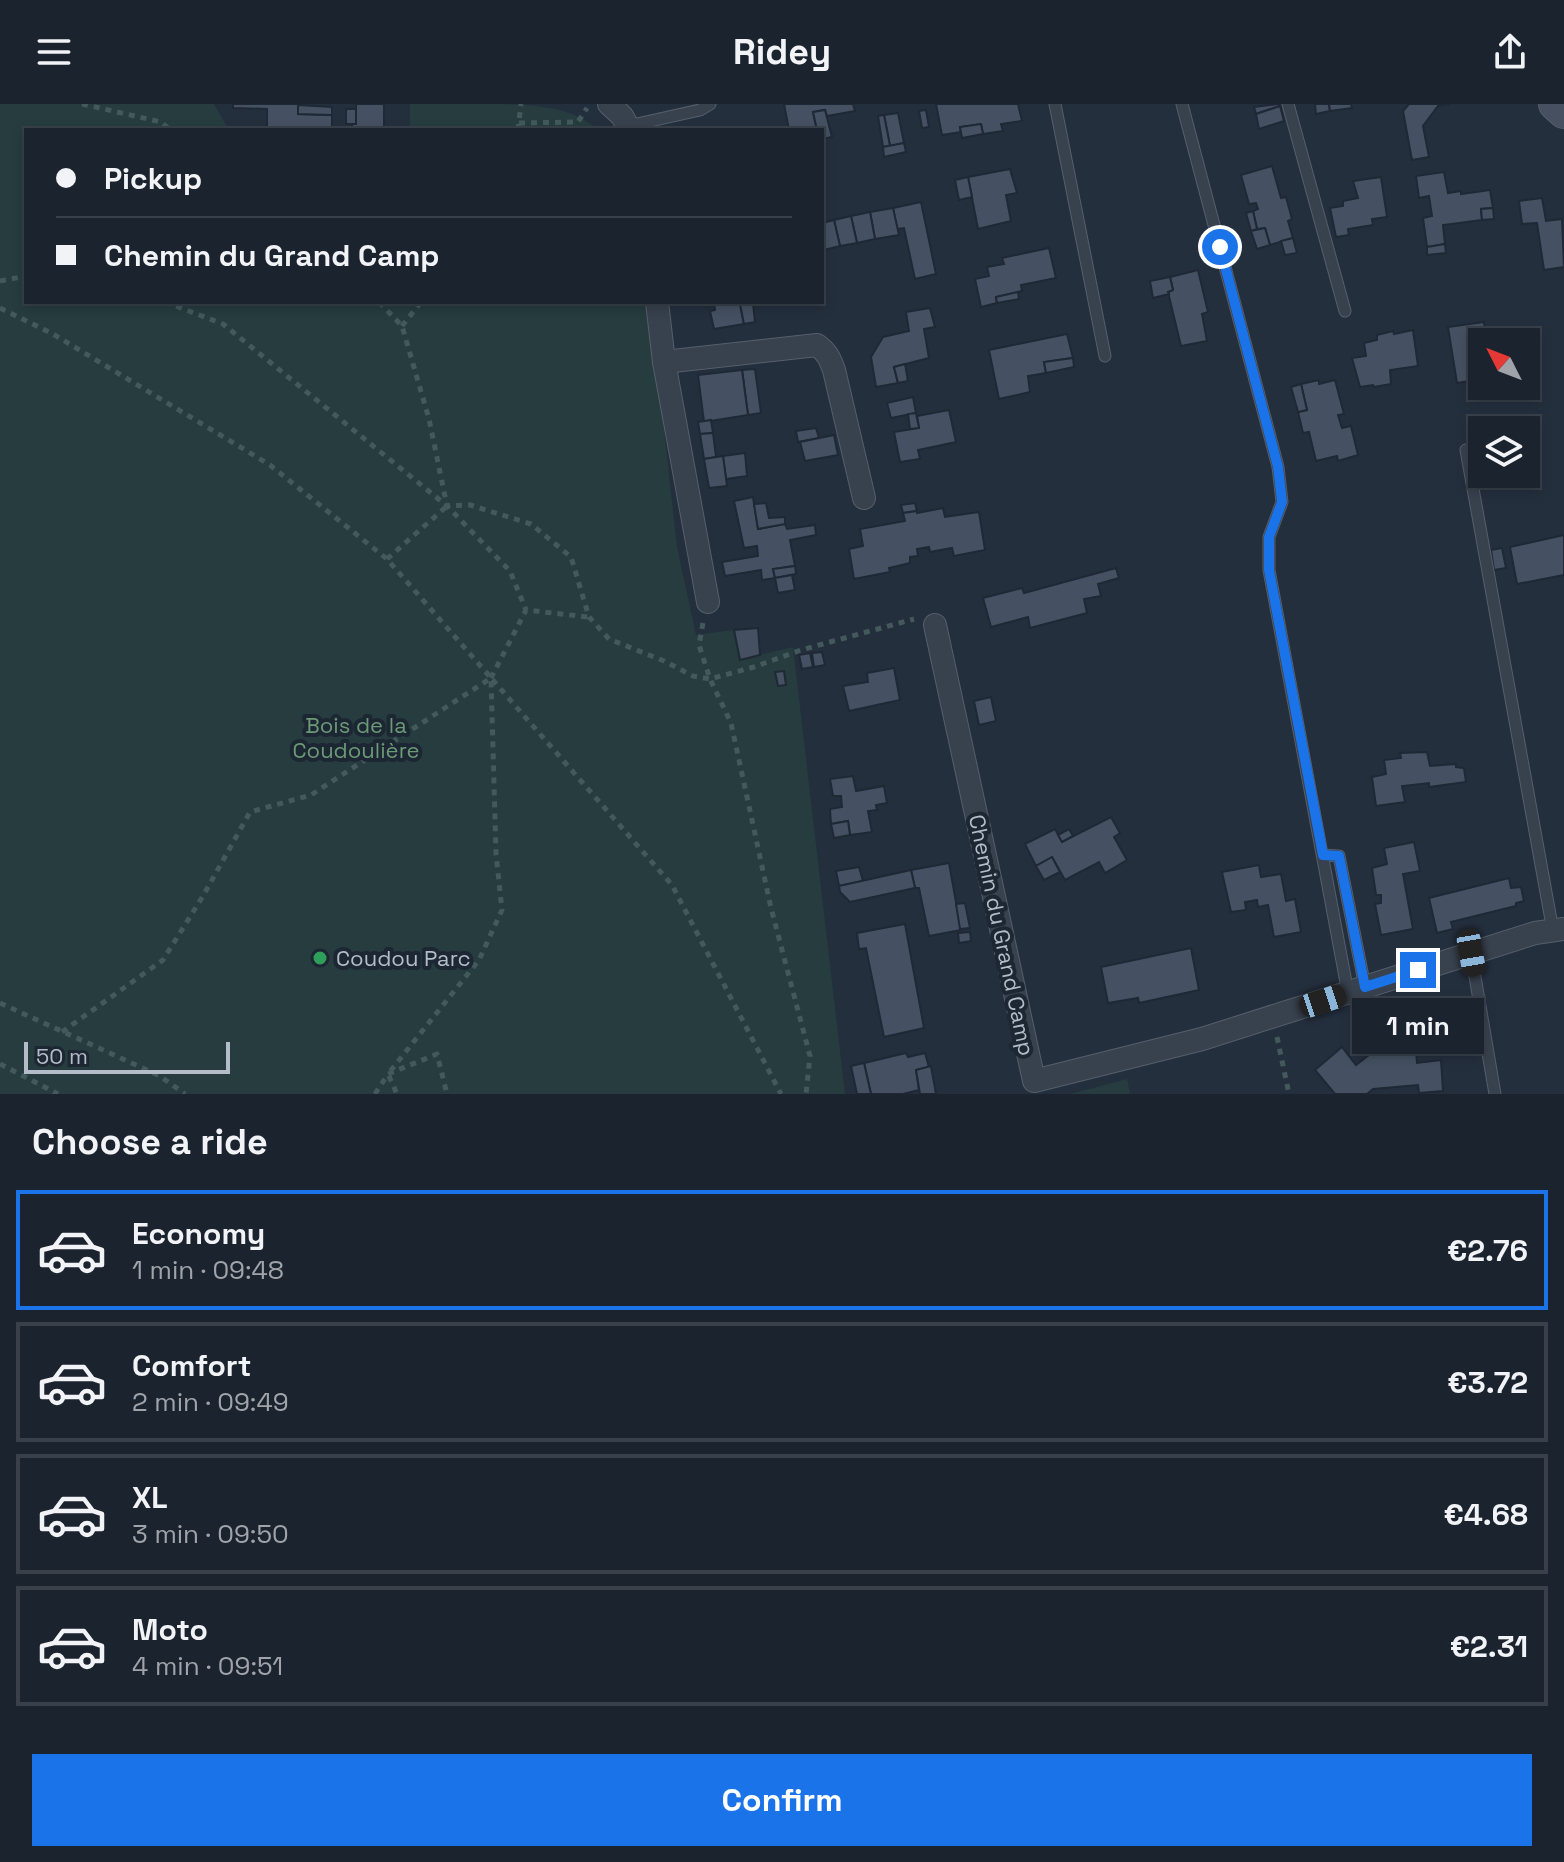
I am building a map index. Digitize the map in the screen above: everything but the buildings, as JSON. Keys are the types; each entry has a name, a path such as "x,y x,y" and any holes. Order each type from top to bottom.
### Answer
{"street":[{"path":"609,104 629,128"},
{"path":"1555,104 1564,112"},
{"path":"657,304 664,362 708,602"},
{"path":"664,362 817,345 831,359 864,498"},
{"name":"Chemin du Grand Camp","path":"935,625 1034,1081 1202,1039 1535,933 1559,930"}],"lane":[{"path":"629,128 700,110 710,104"},
{"path":"1055,104 1105,356"},
{"path":"1182,104 1278,467 1282,502 1269,537 1269,570 1323,855 1357,990"},
{"path":"1288,104 1345,311"},
{"path":"1466,450 1559,930"},
{"path":"1323,855 1339,856 1357,990"},
{"path":"1471,953 1495,1094"}],"path":[{"path":"82,104 161,122 168,128"},
{"path":"521,104 519,126 578,122 590,104"},
{"path":"0,281 24,276"},
{"path":"170,304 223,324 447,506 510,571 526,610 491,678 496,854 502,910 479,960 375,1094"},
{"path":"381,304 402,326 429,419 447,506"},
{"path":"402,326 419,304"},
{"path":"0,308 53,334 270,465 387,559 672,885 781,1094"},
{"path":"387,559 447,506 470,505 531,524 571,557 589,617 609,639 693,676 710,679 922,617 935,625"},
{"path":"708,602 699,645 710,679 731,723 771,908 810,1056 806,1094"},
{"path":"526,610 589,617"},
{"path":"62,1032 163,960 250,812 311,795 491,678"},
{"path":"0,1003 160,1076 185,1094"},
{"path":"1273,1016 1289,1094"},
{"path":"388,1074 437,1054 447,1094"},
{"path":"0,1064 58,1094"},
{"path":"388,1074 397,1094"}],"green space":[{"name":"Bois de la Coudoulière","path":"0,104 214,104 228,128 24,128 24,304 646,304 655,347 677,547 696,635 734,630 740,660 793,647 845,1094 0,1094"},
{"path":"410,104 516,104 560,110 596,128 410,128"},
{"path":"1127,1079 1130,1094 1070,1094"}],"place":[{"name":"Coudou Parc","path":"320,958"}],"route":[{"path":"1220,247 1278,467 1282,502 1269,537 1269,570 1323,855 1339,856 1365,987 1418,970"}]}
